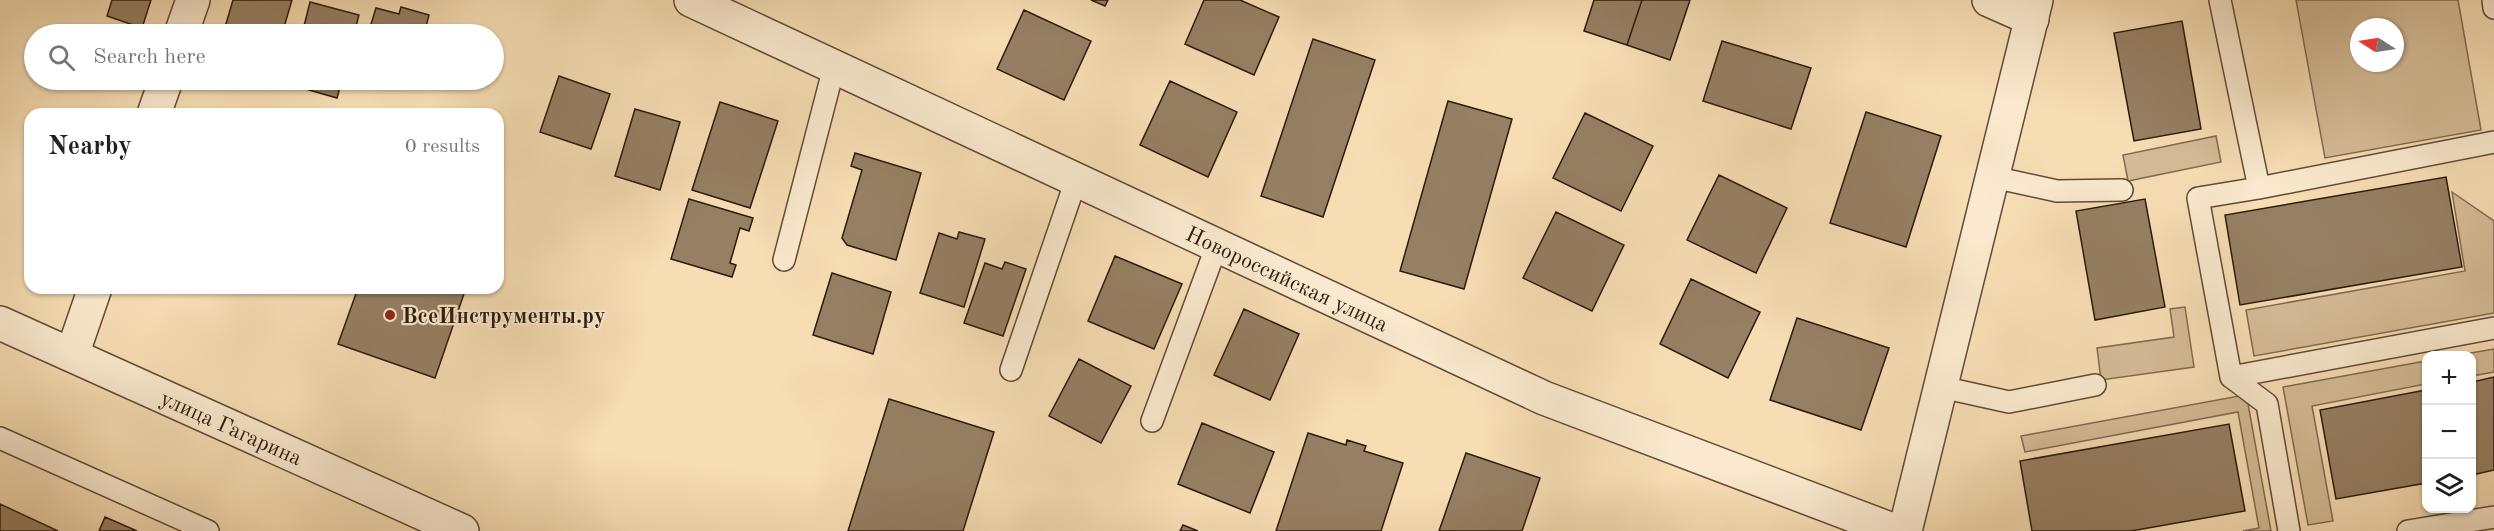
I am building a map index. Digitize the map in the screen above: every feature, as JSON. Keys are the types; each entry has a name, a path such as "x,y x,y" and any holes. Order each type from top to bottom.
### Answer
{"street":[{"path":"185,24 193,0"},
{"name":"Новороссийская улица","path":"691,0 1544,398 1895,531"},
{"path":"1905,531 2034,10 1989,0"},
{"path":"156,108 162,90"},
{"path":"72,355 93,294"},
{"name":"улица Гагарина","path":"0,323 462,531"}],"lane":[{"path":"2220,0 2259,188"},
{"path":"2493,0 2494,8"},
{"path":"784,260 834,67"},
{"path":"2289,531 2267,404 2231,377 2198,198 2494,142"},
{"path":"1993,177 2057,191 2122,190"},
{"path":"1011,370 1076,180"},
{"path":"1152,421 1217,245"},
{"path":"2231,377 2494,328"},
{"path":"1941,387 2009,402 2095,385"},
{"path":"0,438 208,531"},
{"path":"2408,531 2494,517"}],"shaded area":[{"path":"2296,0 2458,0 2481,130 2325,158"},
{"path":"2216,136 2221,162 2128,181 2123,155"},
{"path":"2452,192 2494,221 2494,313 2254,356 2246,310 2465,271"},
{"path":"2185,307 2194,367 2101,380 2097,348 2174,337 2170,309"},
{"path":"2494,349 2494,372 2476,375 2476,352"},
{"path":"2422,362 2422,385 2312,406 2333,521 2308,525 2283,387"},
{"path":"2239,396 2248,404 2271,531 2243,531 2259,528 2238,412 2025,452 2021,436"}],"building":[{"path":"112,0 151,0 143,24 130,24 107,16"},
{"path":"233,0 292,0 285,24 226,24"},
{"path":"1091,0 1108,0 1105,6"},
{"path":"1204,0 1240,0 1279,17 1254,75 1185,44"},
{"path":"1594,0 1642,0 1627,45 1584,31"},
{"path":"1642,0 1690,0 1670,60 1627,45"},
{"path":"310,2 359,15 357,24 304,24"},
{"path":"401,7 429,15 427,24 371,24 376,8 399,14"},
{"path":"1024,10 1091,41 1064,100 997,69"},
{"path":"2182,21 2201,129 2134,141 2114,33"},
{"path":"1313,39 1375,60 1323,217 1261,196"},
{"path":"1722,41 1811,68 1791,129 1703,101"},
{"path":"559,76 610,94 591,149 540,132"},
{"path":"1170,81 1237,112 1208,177 1140,145"},
{"path":"309,90 339,90 337,98"},
{"path":"1448,101 1512,119 1464,289 1400,271"},
{"path":"720,102 778,121 750,208 692,190"},
{"path":"635,109 680,122 660,190 615,176"},
{"path":"1866,112 1941,136 1906,247 1830,223"},
{"path":"1585,113 1653,146 1621,211 1553,178"},
{"path":"855,153 921,173 896,260 847,245 842,238 862,170 851,166"},
{"path":"1719,175 1787,208 1756,273 1687,240"},
{"path":"2446,177 2462,267 2240,305 2225,215"},
{"path":"689,199 753,218 749,231 740,228 730,263 736,265 732,277 671,259"},
{"path":"2145,199 2165,307 2095,320 2076,211"},
{"path":"1556,212 1624,245 1592,311 1523,278"},
{"path":"959,232 985,239 964,307 920,293 939,233 957,239"},
{"path":"1115,256 1182,284 1154,349 1088,321"},
{"path":"1005,262 1026,269 1003,336 964,323 985,263 1002,269"},
{"path":"832,273 891,292 873,354 813,335"},
{"path":"1691,279 1760,312 1728,378 1660,344"},
{"path":"356,294 464,294 435,378 338,344"},
{"path":"1244,309 1299,334 1270,400 1214,375"},
{"path":"1797,318 1889,348 1861,430 1770,400"},
{"path":"1079,359 1131,386 1101,443 1049,416"},
{"path":"2494,377 2494,470 2476,474 2476,405 2476,381"},
{"path":"2422,391 2422,484 2336,499 2320,410"},
{"path":"889,399 994,432 963,531 848,531"},
{"path":"1202,423 1274,452 1250,513 1178,484"},
{"path":"2229,424 2245,511 2131,531 2032,531 2020,461"},
{"path":"1308,433 1346,445 1347,440 1366,446 1364,451 1403,463 1381,531 1276,531"},
{"path":"1466,453 1540,478 1522,531 1439,531"},
{"path":"0,504 58,531 0,531"},
{"path":"105,517 137,531 99,531"},
{"path":"1183,525 1198,531 1180,531"}],"place":[{"name":"ВсеИнструменты.ру","path":"390,315"}]}
